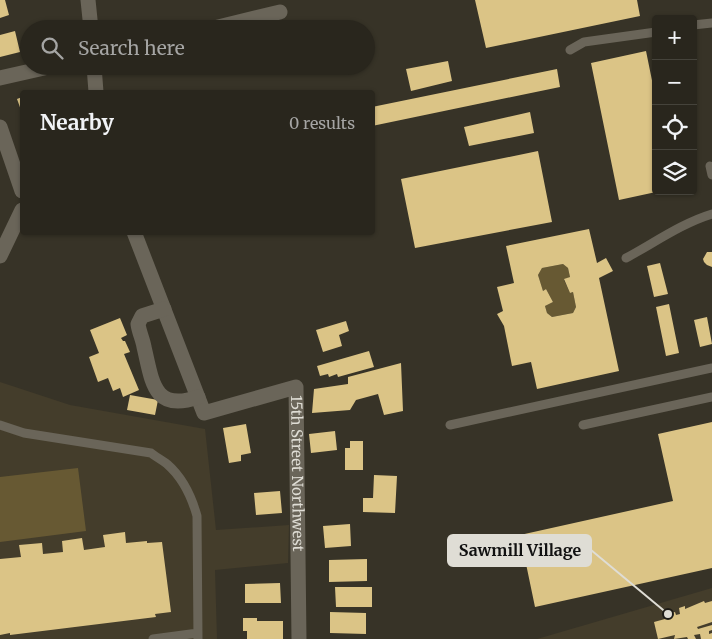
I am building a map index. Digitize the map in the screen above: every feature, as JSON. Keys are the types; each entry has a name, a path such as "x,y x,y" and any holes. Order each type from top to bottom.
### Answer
{"street":[{"path":"88,0 90,20"},
{"path":"247,20 280,12"},
{"path":"0,78 20,73"},
{"path":"95,75 96,90"},
{"path":"0,127 20,185"},
{"path":"0,256 20,214"},
{"name":"15th Street Northwest","path":"135,235 204,413 296,387 299,639"},
{"path":"164,309 142,316 138,324 147,365 154,386 164,398 172,400 185,401 198,397"}],"lane":[{"path":"697,25 712,23"},
{"path":"570,50 584,42 652,33"},
{"path":"626,258 702,217 712,214"},
{"path":"450,425 712,368"},
{"path":"583,424 712,397"},
{"path":"0,425 24,433 150,453 168,465 184,486 197,516 198,636 153,639"}],"shaded area":[{"path":"563,264 568,268 570,277 564,280 570,293 573,292 576,307 573,313 552,317 547,313 545,306 553,302 546,289 543,291 538,275 542,268"},
{"path":"0,382 70,405 205,429 216,530 289,525 288,563 215,570 217,639 0,639"},
{"path":"78,468 86,531 0,542 0,477"},
{"path":"712,588 712,639 537,639"}],"building":[{"path":"0,0 5,0 9,15 0,18"},
{"path":"475,0 637,0 640,16 486,48"},
{"path":"15,31 20,52 0,57 0,35"},
{"path":"646,51 652,80 652,193 619,200 591,63"},
{"path":"448,61 452,81 411,91 406,69"},
{"path":"557,69 560,87 375,125 375,106"},
{"path":"530,112 534,133 469,146 464,127"},
{"path":"538,151 552,222 415,248 401,179"},
{"path":"589,229 597,263 606,258 613,271 599,278 619,371 537,389 531,362 512,366 504,326 497,314 503,311 497,287 514,283 506,246","holes":["563,264 568,268 570,277 564,279 570,293 573,292 576,307 573,313 552,317 547,313 545,306 553,302 546,289 543,291 538,275 542,268"]},
{"path":"707,252 712,252 712,267 707,265 703,259"},
{"path":"660,263 668,294 654,297 647,266"},
{"path":"669,304 679,353 666,356 656,307"},
{"path":"707,317 712,344 700,347 694,320"},
{"path":"120,318 127,335 121,338 125,341 130,352 124,354 139,390 123,397 120,388 113,391 108,378 98,382 89,357 99,353 90,330"},
{"path":"346,321 349,331 339,335 342,346 323,352 316,330"},
{"path":"369,351 374,367 338,377 337,374 329,377 328,374 320,376 317,366"},
{"path":"401,363 403,411 384,415 378,394 356,400 350,410 312,413 314,389 348,384 348,377"},
{"path":"130,395 158,400 155,415 127,410"},
{"path":"712,422 712,568 535,607 520,535 673,501 658,434"},
{"path":"246,424 251,453 241,455 241,461 229,463 223,428"},
{"path":"335,431 337,450 311,453 309,434"},
{"path":"350,441 363,441 363,470 345,470 345,448 350,448"},
{"path":"374,475 397,476 395,513 363,512 363,498 373,498"},
{"path":"280,491 282,513 256,515 254,493"},
{"path":"350,524 351,546 325,548 323,526"},
{"path":"125,532 126,543 162,542 171,612 155,614 156,617 0,635 0,559 21,557 19,545 42,543 43,554 63,552 62,541 82,538 84,550 105,547 103,535"},
{"path":"367,559 367,581 329,582 329,560"},
{"path":"280,583 281,603 245,603 245,584"},
{"path":"335,587 372,587 372,607 336,607"},
{"path":"704,601 705,603 712,601 712,622 697,627 698,629 712,625 712,630 709,631 709,634 712,633 712,639 701,639 700,634 694,635 696,639 688,639 687,637 674,639 675,635 658,639 654,622 665,619 664,615 675,612 676,615 680,614 679,608 685,606 685,609"},
{"path":"330,612 366,613 366,634 330,633"},
{"path":"243,618 257,618 257,621 283,621 283,639 247,639 247,631 243,631"}],"place":[{"name":"Sawmill Village","path":"668,614"}]}
